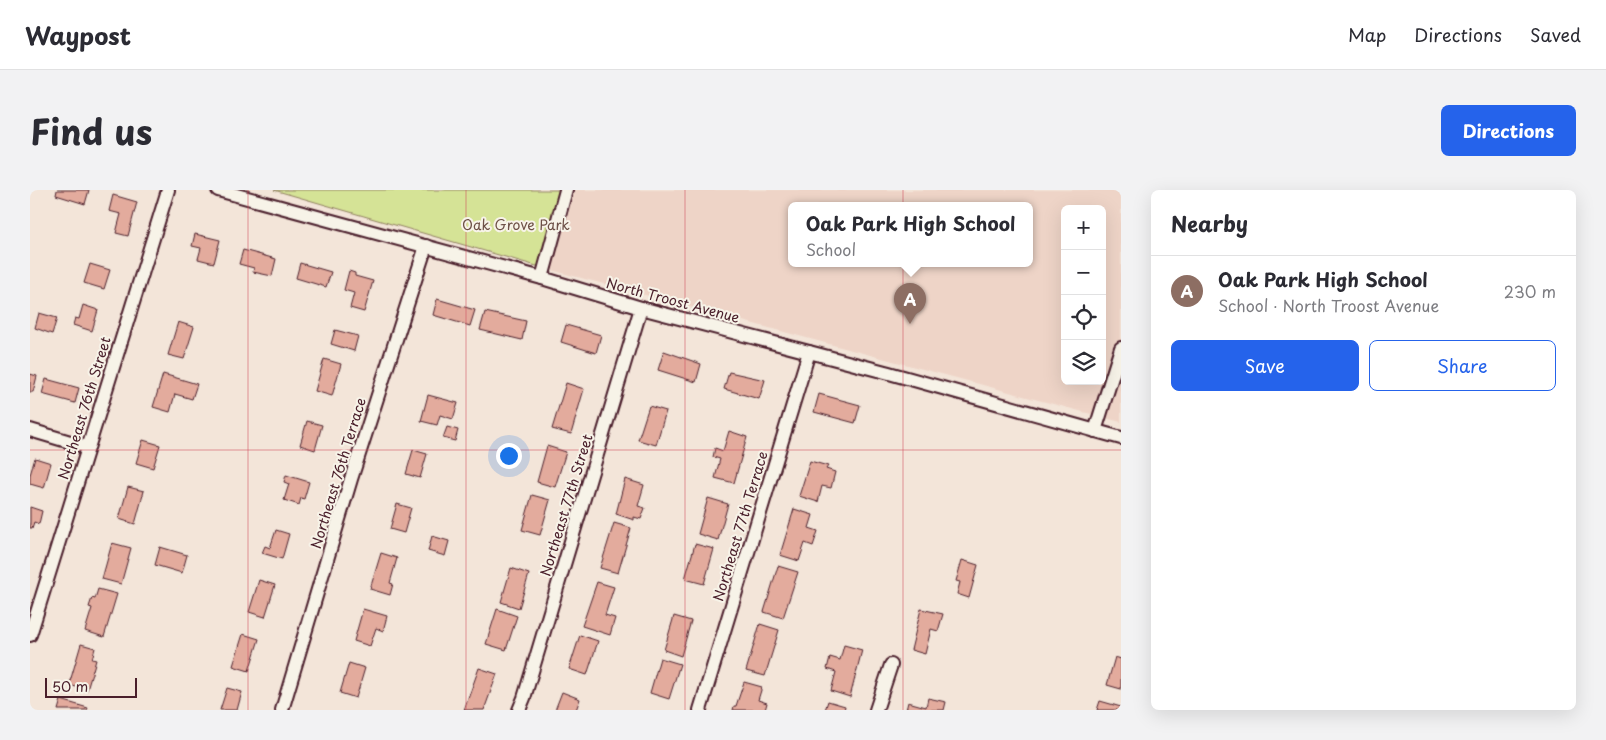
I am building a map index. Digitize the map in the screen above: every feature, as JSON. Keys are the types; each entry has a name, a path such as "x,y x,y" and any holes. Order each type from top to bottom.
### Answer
{"street":[{"name":"Northeast 76th Street","path":"30,635 33,611 168,190"},
{"name":"North Troost Avenue","path":"218,190 542,278 640,308 809,352 1121,438"},
{"path":"542,278 566,190"},
{"name":"Northeast 76th Terrace","path":"282,710 351,479 426,246"},
{"name":"Northeast 77th Street","path":"519,710 527,689 640,308"},
{"path":"1095,430 1121,348"},
{"name":"Northeast 77th Terrace","path":"700,710 809,352"},
{"path":"30,430 87,447"},
{"path":"876,710 891,665"}],"shaded area":[{"path":"561,190 1121,190 1121,422 540,267"}],"green space":[{"name":"Oak Grove Park","path":"274,190 561,190 540,267"}],"building":[{"path":"57,190 89,190 85,204 56,195"},
{"path":"113,195 137,202 128,236 116,233 121,214 109,211"},
{"path":"195,234 220,240 214,263 198,259 201,248 192,246"},
{"path":"243,250 276,259 272,276 253,272 254,268 239,264"},
{"path":"300,263 331,272 326,287 296,278"},
{"path":"90,264 110,270 104,289 84,283"},
{"path":"349,271 355,273 355,276 373,281 364,312 350,308 354,293 344,290"},
{"path":"437,299 475,310 470,326 433,315"},
{"path":"83,305 98,310 92,331 73,325 75,318 79,319"},
{"path":"485,312 526,321 522,340 480,330"},
{"path":"39,313 57,318 52,334 35,328"},
{"path":"178,322 194,327 184,359 168,355"},
{"path":"566,325 601,335 596,353 561,342"},
{"path":"335,330 358,336 354,351 331,344"},
{"path":"664,351 701,364 696,382 658,370"},
{"path":"324,359 341,364 332,396 315,391"},
{"path":"729,372 765,380 759,399 724,389"},
{"path":"30,374 37,376 33,392 30,392"},
{"path":"163,374 197,384 192,399 175,394 170,412 153,407"},
{"path":"46,379 79,388 75,403 42,394"},
{"path":"566,383 584,389 571,434 552,429"},
{"path":"819,394 860,405 855,423 814,412"},
{"path":"428,395 458,403 453,419 440,415 437,425 421,421"},
{"path":"649,406 666,411 656,445 638,440"},
{"path":"307,421 322,425 315,450 300,445"},
{"path":"447,427 458,430 455,441 443,438"},
{"path":"729,431 747,437 734,483 715,478 720,459 713,457 715,448 723,451"},
{"path":"143,440 160,445 153,468 136,463"},
{"path":"547,446 566,452 555,487 537,482"},
{"path":"413,450 427,454 420,478 406,474"},
{"path":"35,458 51,463 44,488 30,484 30,475"},
{"path":"810,461 828,466 826,469 835,472 831,488 822,486 818,502 799,496"},
{"path":"286,475 309,482 304,499 301,498 299,505 284,500 289,484 284,482"},
{"path":"625,479 644,485 638,506 645,508 641,519 634,517 634,520 616,514"},
{"path":"128,487 144,491 135,524 119,519"},
{"path":"532,495 550,500 540,535 522,530"},
{"path":"708,498 728,504 718,540 698,534"},
{"path":"397,504 411,508 404,533 390,529"},
{"path":"30,507 42,511 39,524 34,522 32,528 30,528"},
{"path":"794,509 813,515 809,528 818,531 813,546 805,543 799,561 780,555"},
{"path":"614,523 631,528 618,573 600,568"},
{"path":"276,530 289,534 282,559 262,553 265,546 270,548"},
{"path":"432,536 449,541 445,556 428,551"},
{"path":"112,543 131,548 121,584 102,579"},
{"path":"695,544 714,549 704,584 685,579"},
{"path":"160,547 187,555 182,573 155,565"},
{"path":"381,553 397,558 390,583 393,584 390,595 370,589"},
{"path":"962,560 978,565 969,598 957,594 960,582 956,581"},
{"path":"778,566 798,572 783,618 764,612"},
{"path":"511,568 529,574 519,608 501,602"},
{"path":"259,580 275,585 265,617 249,612"},
{"path":"597,582 614,587 605,615 615,618 610,635 582,626"},
{"path":"98,589 117,594 104,637 85,631 92,608 89,607 92,598 95,599"},
{"path":"363,609 387,616 383,631 376,628 370,646 354,641"},
{"path":"497,609 517,616 506,650 486,644"},
{"path":"921,609 943,614 938,631 931,629 925,654 911,650"},
{"path":"674,616 691,621 681,656 664,650"},
{"path":"760,624 779,630 765,676 746,671"},
{"path":"243,634 259,639 249,671 233,666"},
{"path":"580,635 598,641 587,675 569,669"},
{"path":"81,644 95,648 92,659 96,660 87,690 69,685"},
{"path":"844,645 862,650 850,697 831,691 836,672 827,669 830,657 840,660"},
{"path":"1115,657 1121,659 1121,689 1107,685"},
{"path":"660,658 680,664 669,699 650,693"},
{"path":"349,663 365,668 356,698 340,693"},
{"path":"479,668 497,674 484,710 464,710"},
{"path":"744,682 762,687 758,700 767,703 765,710 733,710"},
{"path":"227,688 242,692 237,710 220,710"},
{"path":"562,692 580,699 576,710 555,710"},
{"path":"928,698 946,702 944,710 906,710 908,702 926,707"},
{"path":"61,700 88,708 87,710 58,710"},
{"path":"828,701 845,706 844,710 825,710"},
{"path":"1100,701 1121,707 1120,710 1097,710"}],"place":[{"name":"Oak Park High School","path":"910,324"}]}
